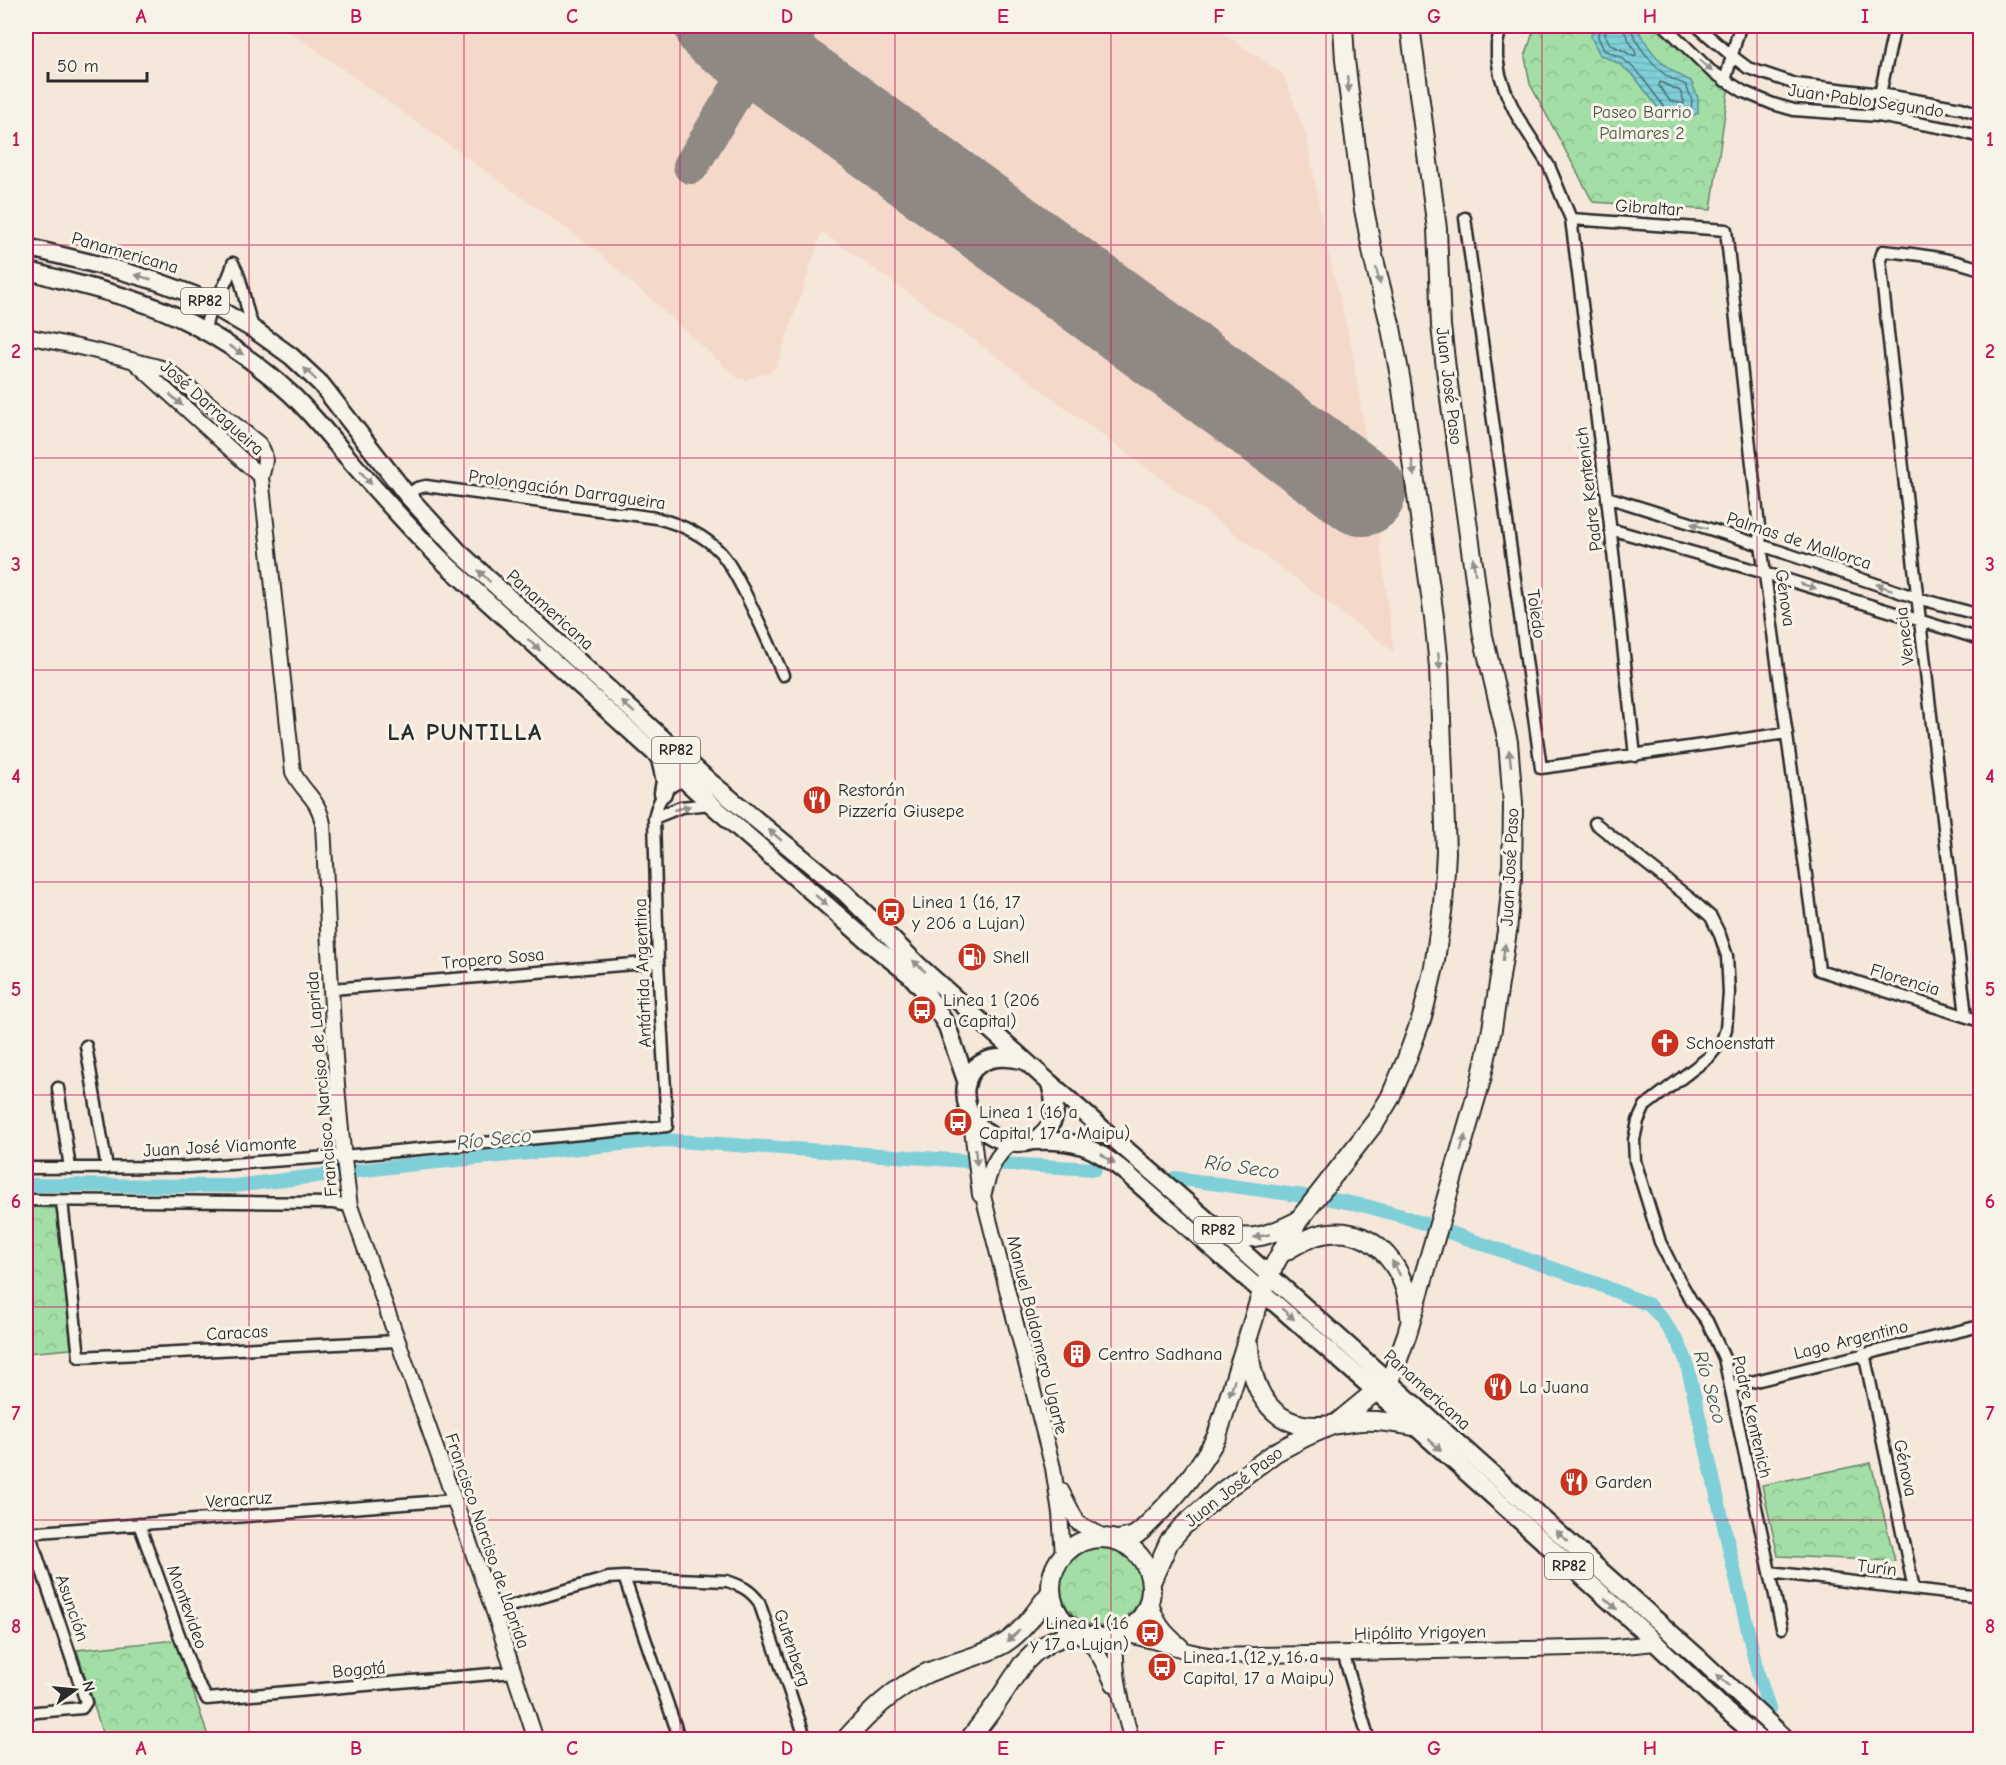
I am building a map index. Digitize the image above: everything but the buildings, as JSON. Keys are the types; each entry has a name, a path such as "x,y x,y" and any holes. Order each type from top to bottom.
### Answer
{"highway":[{"name":"Juan José Paso","path":"1112,1539 1134,1536 1149,1524 1176,1496 1208,1453 1217,1436 1269,1275 1298,1221 1376,1121 1390,1098 1422,1017 1434,967 1443,905 1446,852 1439,667 1401,382 1363,204 1350,106 1343,26"},
{"name":"Juan José Paso","path":"1150,1591 1169,1542 1182,1527 1223,1491 1276,1452 1337,1424 1382,1386 1394,1370 1448,1199 1481,1080 1499,990 1512,879 1513,803 1508,741 1483,636 1449,388 1441,326 1437,229 1410,26"},
{"path":"1223,1234 1235,1238 1253,1238 1272,1234 1298,1221"},
{"path":"1281,1254 1300,1242 1327,1233 1347,1233 1373,1243 1390,1258 1398,1270 1407,1292 1410,1324"},
{"path":"1248,1336 1250,1363 1258,1389 1271,1408 1289,1421 1317,1426 1372,1421 1413,1425"},
{"path":"1112,1539 1126,1544 1140,1556 1149,1573 1150,1591 1142,1616 1136,1623 1118,1635 1098,1638 1079,1632 1062,1618 1053,1601 1054,1571 1063,1555 1078,1543 1087,1540 1112,1539"},
{"path":"845,1740 885,1700 904,1686 929,1672 981,1654 1005,1642 1023,1627 1052,1592"},
{"path":"969,1740 1022,1665 1034,1653 1050,1642 1079,1632"}],"main road":[{"name":"Panamericana","path":"26,247 156,281 194,295 256,331 291,356 321,384 407,495 459,552 502,594 709,781 844,892 918,965 1269,1275 1382,1386 1413,1425 1761,1740"},
{"name":"Panamericana","path":"26,270 156,308 205,332 242,354 292,395 416,535 493,608 711,804 910,975 927,994 947,1026 967,1083 966,1096 969,1109 981,1129 1000,1140 1012,1143 1059,1140 1082,1145 1107,1157 1169,1208 1262,1292 1382,1386 1776,1729"},
{"path":"660,759 664,781 663,793"},
{"path":"967,1083 974,1067 990,1058 1001,1057 1025,1061"},
{"path":"1033,1141 1048,1130 1054,1119 1055,1108 1050,1083"}],"street":[{"path":"1501,26 1497,57 1507,95 1517,116 1549,166 1571,219"},
{"name":"Juan Pablo Segundo","path":"1665,26 1687,49 1725,81 1773,104 1794,110 1878,116 1956,130 1980,137"},
{"name":"Juan Pablo Segundo","path":"1697,26 1748,68 1796,84 1880,94 1961,108 1980,114"},
{"path":"1725,81 1740,26"},
{"path":"1878,116 1880,94 1895,26"},
{"name":"Toledo","path":"1465,218 1540,768 1787,733"},
{"name":"Gibraltar","path":"1571,219 1725,230"},
{"name":"Padre Kentenich","path":"1571,219 1607,497 1635,756"},
{"name":"Génova","path":"1725,230 1761,545 1819,970"},
{"name":"Venecia","path":"1966,1016 1880,260 1883,251 1960,261 1980,268"},
{"path":"205,332 206,320 212,304 226,285 233,263 240,274 248,318 256,331"},
{"name":"José Darragueira","path":"26,336 109,353 167,370 259,444 266,457 261,477 133,361"},
{"name":"Francisco Narciso de Laprida","path":"261,477 293,772 298,783 315,800 321,811 323,824 343,1156 350,1206 495,1612 536,1740"},
{"name":"Prolongación Darragueira","path":"407,495 417,488 426,486 675,522 700,535 720,553 736,576 751,605 783,675"},
{"name":"Palmas de Mallorca","path":"1607,497 1761,545 1917,598 1980,615"},
{"path":"1610,529 1765,573 1980,639"},
{"path":"663,793 684,780 709,781"},
{"name":"Antártida Argentina","path":"663,793 654,818 658,962 667,1126"},
{"path":"654,818 681,807 711,804"},
{"name":"Padre Kentenich","path":"1595,823 1711,917 1727,957 1729,993 1726,1029 1722,1041 1709,1057 1645,1106 1638,1121 1634,1140 1635,1161 1660,1242 1692,1302 1707,1321 1724,1358 1782,1628"},
{"name":"Tropero Sosa","path":"332,989 658,962"},
{"name":"Florencia","path":"1819,970 1980,1020"},
{"path":"86,1046 107,1168"},
{"path":"58,1088 69,1168"},
{"name":"Manuel Baldomero Ugarte","path":"969,1109 980,1197 987,1211"},
{"name":"Juan José Viamonte","path":"26,1168 188,1167 343,1156 667,1126"},
{"name":"Manuel Baldomero Ugarte","path":"1012,1143 996,1158 983,1196 1053,1468 1060,1513 1063,1555"},
{"path":"26,1200 333,1203 350,1206"},
{"name":"Caracas","path":"62,1201 79,1358 397,1341"},
{"name":"Lago Argentino","path":"1731,1387 1980,1326"},
{"name":"Génova","path":"1864,1353 1914,1589"},
{"name":"Manuel Baldomero Ugarte","path":"1053,1468 1066,1502 1078,1523 1093,1533 1112,1539"},
{"name":"Veracruz","path":"27,1529 139,1524 454,1500"},
{"name":"Montevideo","path":"139,1524 194,1676 207,1699"},
{"name":"Asunción","path":"26,1713 82,1708 86,1702 27,1529"},
{"name":"Turín","path":"1770,1572 1980,1597"},
{"path":"624,1577 680,1740"},
{"name":"Gutenberg","path":"495,1612 608,1578 727,1581 749,1590 759,1602 805,1737"},
{"path":"1150,1591 1155,1618 1171,1638 1187,1652"},
{"path":"1079,1632 1094,1646 1101,1657 1120,1699"},
{"path":"1118,1635 1115,1666 1120,1699 1132,1740"},
{"name":"Hipólito Yrigoyen","path":"1118,1635 1150,1639 1187,1652 1217,1656 1615,1647 1655,1643"},
{"path":"1343,1653 1369,1740"},
{"name":"Bogotá","path":"207,1699 514,1672"}],"shaded area":[{"path":"282,26 1212,26 1283,74 1307,137 1326,243 1352,348 1394,652 977,342 822,232 777,366 772,371 745,380 739,379 593,248"}],"green space":[{"name":"Paseo Barrio Palmares 2","path":"1535,26 1664,26 1729,85 1711,210 1593,202 1530,84 1525,57"},
{"path":"1173,1201 1191,1214 1778,1739 1771,1739 1188,1218"},
{"path":"26,1207 57,1208 71,1349 26,1353"},
{"path":"1871,1463 1895,1561 1778,1556 1762,1485"},
{"path":"1093,1546 1109,1546 1130,1557 1141,1578 1141,1594 1130,1615 1109,1626 1093,1626 1079,1620 1067,1608 1061,1594 1061,1578 1067,1564 1079,1552"},
{"path":"176,1640 209,1739 104,1739 77,1650"}],"water":[{"path":"1593,26 1636,26 1658,59 1672,71 1691,81 1698,98 1698,113 1684,120 1662,113 1634,76 1618,63 1600,55 1591,37"}],"waterway":[{"name":"Río Seco","path":"26,1185 234,1186 407,1165 663,1140 967,1161"},
{"name":"Río Seco","path":"1004,1164 1095,1169"},
{"name":"Río Seco","path":"1175,1178 1304,1196"},
{"name":"Río Seco","path":"1330,1199 1402,1216 1598,1284 1649,1305 1660,1316 1679,1344 1686,1360 1757,1670 1769,1709"}],"taxiway":[{"path":"778,67 800,26"},
{"path":"691,166 738,88 741,77 732,35"},
{"path":"738,88 757,80 766,79 776,80 814,93"}],"runway":[{"path":"719,26 1362,492"}],"place":[{"name":"Restorán Pizzería Giusepe","path":"817,800"},
{"name":"Linea 1 (16, 17 y 206 a Lujan)","path":"891,912"},
{"name":"Shell","path":"972,957"},
{"name":"Linea 1 (206 a Capital)","path":"922,1010"},
{"name":"Schoenstatt","path":"1665,1043"},
{"name":"Linea 1 (16 a Capital, 17 a Maipu)","path":"958,1122"},
{"name":"Centro Sadhana","path":"1077,1354"},
{"name":"La Juana","path":"1498,1387"},
{"name":"Garden","path":"1574,1482"},
{"name":"Linea 1 (16 y 17 a Lujan)","path":"1150,1633"},
{"name":"Linea 1 (12 y 16 a Capital, 17 a Maipu)","path":"1162,1667"}],"district":[{"name":"LA PUNTILLA","path":"465,732"}]}
